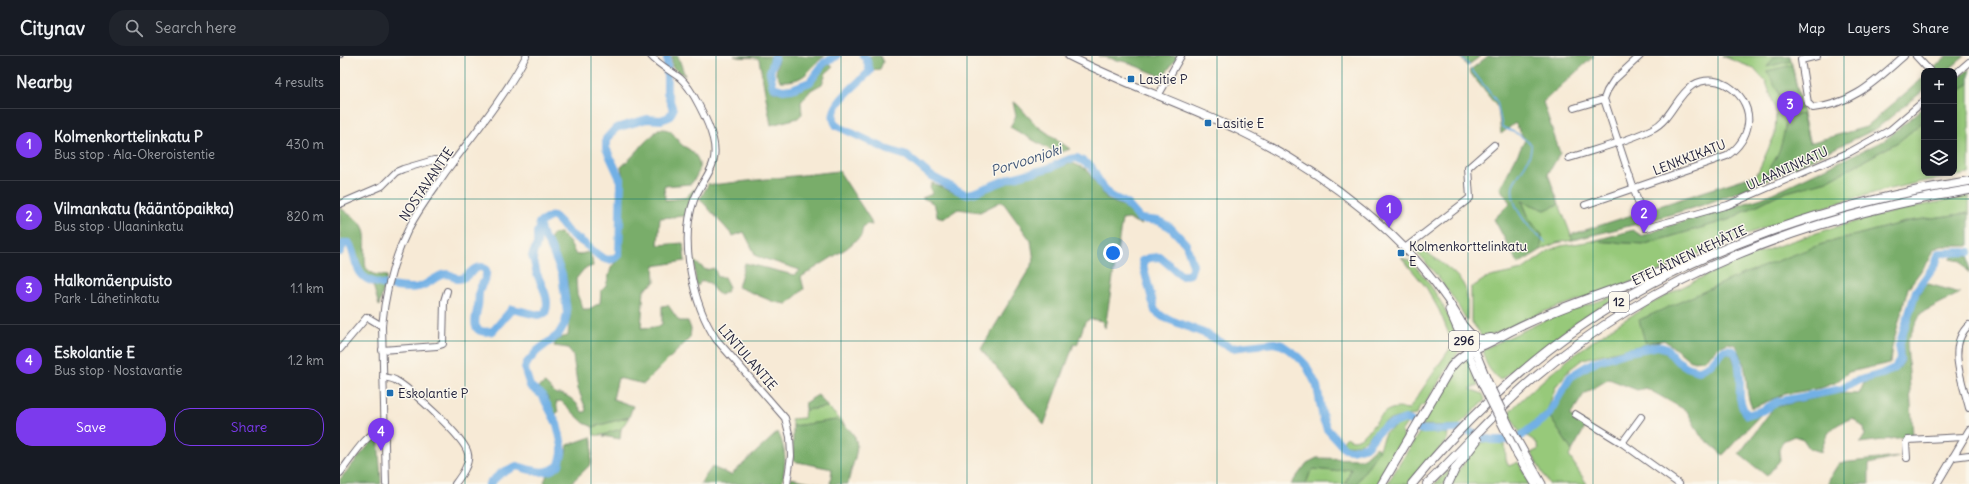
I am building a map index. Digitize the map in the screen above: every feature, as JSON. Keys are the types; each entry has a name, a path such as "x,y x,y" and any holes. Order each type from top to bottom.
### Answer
{"highway":[{"name":"ETELÄINEN KEHÄTIE","path":"1412,484 1453,439 1502,390 1549,350 1581,326 1627,297 1686,267 1733,246 1788,226 1858,204 1938,186 1969,181"},
{"name":"ETELÄINEN KEHÄTIE","path":"1427,484 1469,445 1532,380 1574,346 1632,306 1684,278 1723,260 1820,224 1872,210 1940,195 1969,191"},
{"path":"1382,484 1451,367 1471,350 1548,313 1788,226"},
{"path":"1464,328 1473,338 1478,340 1501,335"},
{"path":"1448,484 1469,445"}],"main road":[{"path":"1069,56 1240,131 1301,165 1360,208 1405,248 1444,296"},
{"name":"296","path":"1444,296 1464,328 1471,350"},
{"name":"296","path":"1444,296 1535,484"},
{"name":"296","path":"1520,453 1542,484"}],"street":[{"name":"NOSTAVANTIE","path":"386,484 382,326 387,292 393,266 408,231 424,203 503,95 526,56"},
{"name":"LINTULANTIE","path":"652,56 682,79 689,88 713,138 715,158 708,176 694,199 688,222 690,260 694,290 707,326 716,340 785,418 790,437 791,456 787,484"},
{"path":"1158,96 1181,56"},
{"path":"1633,189 1604,99 1614,80 1640,56"},
{"path":"1817,56 1801,60 1808,103 1812,108 1836,104 1853,97 1904,56"},
{"path":"1916,56 1927,68"},
{"path":"1957,72 1969,62"},
{"name":"LENKKIKATU","path":"1569,158 1643,133 1660,124 1694,85 1706,82 1725,84 1734,90 1745,102 1748,124 1744,139 1734,151 1719,160 1585,205"},
{"path":"1574,108 1604,99"},
{"name":"ULAANINKATU","path":"1633,189 1644,220 1647,224 1646,228 1728,205 1850,152 1890,130 1921,104"},
{"path":"1405,248 1470,198 1468,168 1494,145"},
{"path":"340,204 382,186 396,172 404,169 434,160 454,162"},
{"path":"382,350 437,346 443,344 444,301 447,292"},
{"path":"340,349 367,316 382,326"},
{"path":"1969,325 1960,337 1957,355 1969,408"},
{"path":"383,377 396,381 454,431 467,449 469,456 468,462 455,484"},
{"path":"1575,414 1622,443 1678,484"},
{"path":"1622,443 1641,417"},
{"path":"340,472 369,436 377,429 384,429"},
{"path":"1937,484 1969,430"},
{"path":"1906,458 1906,443 1908,440 1964,437"},
{"path":"1953,457 1969,455"}],"green space":[{"path":"672,56 678,56 685,76 672,67"},
{"path":"734,56 771,56 768,70 773,91 782,93 791,92 805,87 828,64 833,67 826,73 822,84 811,90 801,102 802,114 798,118 771,125 759,59"},
{"path":"778,56 825,56 802,77 790,81 781,81 776,74"},
{"path":"868,56 880,56 883,62 880,69 873,70"},
{"path":"1098,56 1178,56 1163,77 1126,62"},
{"path":"1460,56 1481,56 1467,66"},
{"path":"1488,56 1594,56 1543,102 1560,153 1548,174 1559,204 1545,210 1522,201 1530,220 1542,235 1541,250 1518,264 1494,219 1510,203 1500,188 1525,140 1515,123 1501,134 1498,108 1469,71"},
{"path":"1722,56 1790,56 1813,158 1759,184 1752,176 1757,174 1775,134 1776,111 1766,82 1753,68"},
{"path":"1775,56 1790,56 1791,61 1767,67"},
{"path":"1947,56 1965,56 1951,68 1934,68"},
{"path":"1792,65 1801,109 1785,112 1777,90 1767,71"},
{"path":"1969,69 1969,83 1957,93 1957,79"},
{"path":"1921,80 1921,92 1876,129 1763,182 1761,180 1776,157 1782,143 1786,117 1802,114 1809,143 1866,127"},
{"path":"1969,83 1969,174 1957,176 1957,104 1957,93"},
{"path":"1013,102 1017,104 1036,125 1070,149 1051,156 1052,151 1010,127 1016,116"},
{"path":"1921,110 1921,123 1898,142 1827,181 1779,194 1728,220 1645,244 1593,241 1633,230 1642,236 1668,226 1762,198 1885,140"},
{"path":"1921,123 1921,176 1955,176 1935,179 1869,194 1803,214 1739,237 1651,275 1546,311 1481,338 1480,333 1471,321 1471,288 1486,278 1522,270 1550,250 1561,246 1593,241 1645,244 1728,220 1779,194 1827,181 1898,142"},
{"path":"658,129 670,131 682,145 694,154 699,163 699,167 697,176 691,184 664,186 665,200 685,198 694,189 696,190 689,202 685,216 660,218 658,245 683,243 685,261 654,266 655,282 644,290 641,328 657,327 662,324 662,306 668,305 679,321 688,321 691,329 690,338 644,384 618,378 613,399 633,406 629,417 593,427 584,423 561,401 556,402 558,412 555,415 549,404 548,397 538,387 545,383 556,394 565,395 572,399 582,412 585,412 586,409 578,389 573,356 568,348 554,346 560,339 568,336 570,315 567,282 550,240 553,234 560,233 569,242 576,255 589,252 593,266 584,269 576,279 577,294 583,309 589,309 600,303 601,291 606,286 611,268 621,254 623,179 621,167"},
{"path":"1072,163 1086,169 1108,200 1123,206 1142,225 1129,219 1122,220 1105,328 1102,321 1090,319 1085,322 1077,345 1074,344 1044,425 981,349 1034,261 1031,241 1002,201 980,212 958,209 943,219 937,216 936,209 933,204 922,198 932,194 930,187 932,183 965,197 974,196 1012,181"},
{"path":"839,171 870,219 872,225 867,224 863,227 861,236 847,248 801,277 804,289 787,304 774,302 738,287 745,263 794,275 800,270 756,256 744,232 733,236 700,199 709,183 711,185"},
{"path":"1752,176 1759,184 1703,205 1648,221 1644,211"},
{"path":"1969,196 1969,213 1909,221 1819,245 1664,340 1583,359 1570,369 1556,386 1547,411 1520,433 1509,412 1558,368 1610,329 1665,296 1722,268 1781,245 1842,225 1905,209"},
{"path":"1522,201 1545,210 1559,204 1573,240 1556,243 1541,250 1542,235 1530,220"},
{"path":"340,207 362,225 366,240 366,268 373,274 387,276 379,306 371,278 363,272 351,242 345,241 340,248"},
{"path":"1638,213 1641,223 1573,240 1570,235"},
{"path":"1969,213 1969,246 1942,246 1934,249 1930,259 1908,288 1892,347 1890,363 1849,372 1835,383 1821,388 1785,394 1752,408 1748,395 1745,368 1736,345 1728,343 1719,347 1705,360 1691,361 1664,340 1645,342 1639,320 1741,275 1819,245 1909,221"},
{"path":"1415,244 1454,273 1463,284 1467,297 1467,321 1442,283 1412,248"},
{"path":"1956,255 1969,256 1969,273 1961,261 1950,259"},
{"path":"1401,257 1408,260 1416,267 1433,289 1449,317 1458,342 1459,351 1425,404 1419,408 1417,415 1390,420 1375,430 1363,442 1353,445 1345,445 1342,442 1347,437 1352,440 1363,436 1387,411 1395,408 1409,409 1453,344 1439,310 1426,287"},
{"path":"694,261 706,270 714,268 718,277 724,277 729,287 726,292 720,295 714,290 710,283 701,281 698,286 696,285"},
{"path":"1925,283 1960,293 1921,313 1907,342 1913,436 1860,443 1865,435 1864,428 1853,418 1840,423 1831,430 1825,439 1821,452 1809,448 1803,439 1794,436 1783,441 1779,450 1780,460 1767,476 1739,454 1774,407 1838,393 1859,394 1864,383 1897,371 1904,361 1903,341 1911,310"},
{"path":"1625,292 1578,321 1500,380 1486,363 1484,349 1550,318"},
{"path":"1658,349 1679,365 1698,373 1711,367 1726,352 1731,354 1738,376 1739,406 1744,417 1762,413 1723,455 1700,435 1687,411 1646,388 1637,390 1609,379 1584,394 1570,416 1587,424 1572,451 1550,417 1570,381 1581,371 1601,362 1626,355"},
{"path":"1466,359 1468,360 1478,385 1470,389 1483,394 1485,400 1458,426 1422,425 1441,389 1453,371"},
{"path":"818,395 828,407 805,410 806,402"},
{"path":"828,407 845,425 836,420 793,426 791,419 804,418 805,410"},
{"path":"629,417 621,429 605,434 594,435 593,427"},
{"path":"1550,417 1572,451 1569,456 1587,484 1549,484 1531,453 1539,449 1536,442 1527,436"},
{"path":"836,420 853,434 856,441 857,448 848,484 830,484 832,469 793,461 793,426"},
{"path":"1402,422 1407,423 1401,432 1405,439 1377,484 1356,484 1378,451 1385,433"},
{"path":"621,429 620,439 603,436 610,432"},
{"path":"380,432 379,452 381,484 340,484 340,479"},
{"path":"778,432 783,445 785,457 782,484 700,484 712,467 731,475"},
{"path":"1419,433 1448,433 1447,440 1409,484 1387,484"},
{"path":"591,437 591,464 570,484 546,484 544,482 547,475 562,463 568,445"},
{"path":"1483,442 1505,444 1506,460 1509,466 1518,462 1531,484 1451,484 1454,476 1479,444"},
{"path":"1376,447 1379,450 1356,484 1345,484 1351,469 1333,471 1314,469 1310,473 1306,484 1291,484 1307,463 1317,458 1363,459"},
{"path":"1899,457 1869,464 1869,484 1828,484 1830,477 1839,463"},
{"path":"1314,469 1333,471 1352,469 1345,484 1306,484 1310,473"},
{"path":"1450,469 1445,484 1434,484"},
{"path":"791,478 820,484 790,484"}],"waterway":[{"name":"Porvoonjoki","path":"489,484 501,473 517,466 533,471 544,472 554,469 559,465 562,454 562,446 557,424 542,395 530,386 525,370 526,364 537,351 558,335 565,323 567,313 562,274 550,246 542,234 539,223 552,216 559,221 569,233 601,257 610,260 619,254 621,181 606,148 606,139 616,128 647,119 661,120 669,117 673,110 667,92 667,56"},
{"name":"Porvoonjoki","path":"775,56 770,72 773,87 783,90 792,89 810,82 824,63 837,56"},
{"name":"Porvoonjoki","path":"863,56 866,58 870,71 838,103 834,111 834,119 837,126 888,150 907,156 931,176 965,194 973,193 1011,178 1049,168 1070,159 1077,158 1091,166 1100,183 1111,196 1126,203 1140,219 1159,221 1170,227 1186,244 1193,265 1190,274 1182,276 1160,257 1149,258 1142,261 1155,311 1163,317 1206,334 1232,348 1274,343 1282,345 1295,354 1306,365 1317,386 1323,419 1327,429 1345,449 1352,450 1367,446 1384,427 1405,419 1411,421 1417,428 1423,430 1461,429 1492,440 1508,440 1520,437 1548,415 1571,376 1594,362 1628,352 1658,346 1667,349 1676,360 1687,367 1699,371 1710,365 1723,351 1731,350 1738,360 1740,398 1742,407 1747,415 1764,410 1777,402 1842,389 1853,382 1882,374 1895,368 1900,360 1899,346 1916,291 1936,263 1939,253 1969,252"},
{"path":"1461,56 1469,66"},
{"path":"1471,69 1497,102 1502,127 1518,134 1531,144 1531,152 1513,185 1514,202 1517,210 1527,224 1545,242"},
{"path":"340,252 344,243 349,243 356,264 363,276 374,282 407,288 419,287 447,274 452,275 457,279 461,279 475,269 482,267 486,270 486,275 479,290 475,322 478,329 486,332 493,331 512,309 538,315 545,313 547,308 546,298 532,256 537,244 537,232 540,230"}],"place":[{"name":"Lasitie P","path":"1131,79"},
{"name":"Lasitie E","path":"1208,123"},
{"name":"Halkomäenpuisto","path":"1790,124"},
{"name":"Kolmenkorttelinkatu P","path":"1389,228"},
{"name":"Vilmankatu (kääntöpaikka)","path":"1644,233"},
{"name":"Kolmenkorttelinkatu E","path":"1401,253"},
{"name":"Eskolantie P","path":"390,393"},
{"name":"Eskolantie E","path":"381,451"}]}
